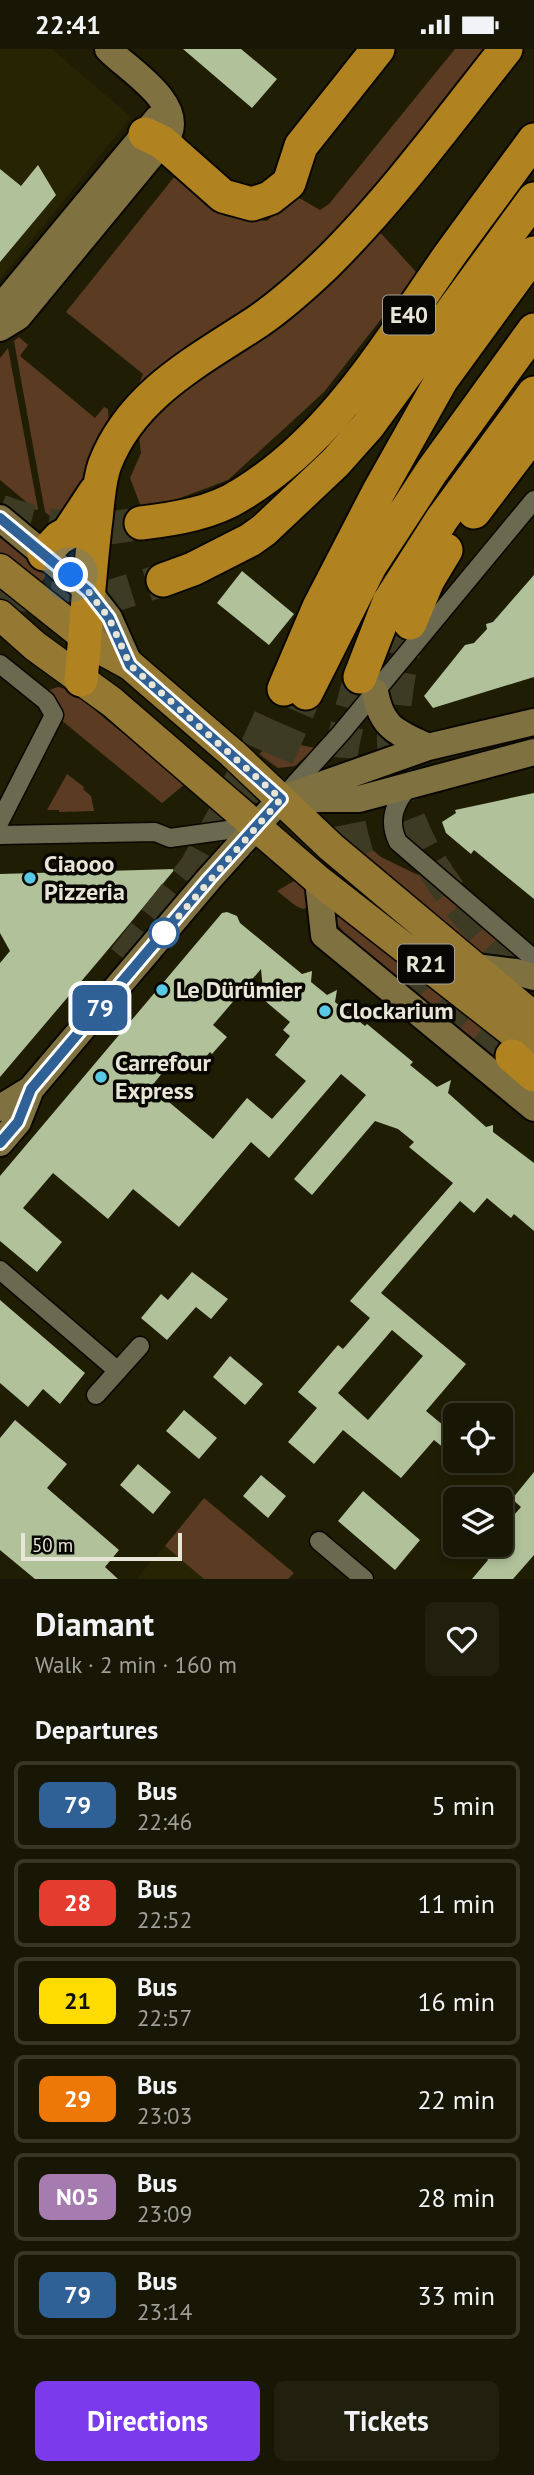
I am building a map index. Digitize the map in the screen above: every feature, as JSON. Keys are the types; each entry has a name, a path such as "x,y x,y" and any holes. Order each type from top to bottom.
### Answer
{"highway":[{"path":"154,138 223,196 252,204 270,198 289,183 301,146 378,49"},
{"path":"81,680 100,484 105,465 128,420 163,386 259,321 327,263 382,203 506,49"},
{"name":"E40","path":"141,523 201,512 240,496 304,446 335,414 394,337 449,256 534,141"},
{"name":"E40","path":"163,580 193,569 250,540 335,463 368,426 531,203"},
{"name":"E40","path":"534,253 442,379 379,491 319,607 295,691 370,566 432,471 534,330"},
{"path":"368,684 388,602 442,519 534,393"},
{"path":"411,623 428,580 455,536 534,433"},
{"path":"44,554 59,538 68,533 100,484"}],"main road":[{"name":"R21","path":"0,569 85,638 130,665 331,847 534,1017"},
{"name":"R21","path":"0,615 35,646 122,711 527,1060"}],"street":[{"path":"0,317 5,302 154,138 172,126 171,118 157,93 108,49"},
{"path":"0,328 18,317 154,138"},
{"path":"0,1108 31,1089 281,799 368,684 534,500"},
{"path":"0,518 88,591 109,618 130,665"},
{"path":"0,664 46,701 54,715 0,821"},
{"path":"368,684 387,725 428,747"},
{"path":"281,799 428,747 534,722"},
{"path":"281,799 359,799 534,752"},
{"path":"411,784 399,797 391,820 398,842 534,958"},
{"path":"0,835 155,832 170,838 257,826"},
{"path":"318,880 324,935 534,1108"},
{"path":"476,967 534,977"},
{"path":"0,1143 18,1122 31,1089"},
{"path":"0,1270 118,1371"},
{"path":"96,1395 140,1346"},
{"path":"318,1541 364,1579"}],"shaded area":[{"path":"0,49 52,49 131,117 0,279"},
{"path":"455,49 496,49 368,219 417,273 324,392 228,480 143,512 130,478 141,453 134,395 143,374 66,312 179,171 225,216 267,221 294,195 320,210 329,204"},
{"path":"19,337 28,345 20,356 95,418 104,407 108,409 109,425 62,526 45,512 14,341"},
{"path":"8,348 38,509 36,510 0,480 0,358"},
{"path":"0,528 49,568 40,586 0,554"},
{"path":"58,687 70,690 185,784 162,803 60,719 46,691"},
{"path":"276,740 315,748 295,766 278,768 259,754"},
{"path":"67,774 91,796 94,811 47,810"},
{"path":"358,838 381,857 420,876 527,963 481,956 434,912 352,843"},
{"path":"299,878 308,895 308,907 303,909 277,891"},
{"path":"340,915 517,1051 505,1065 392,972 386,979 364,958 337,924 336,919"},
{"path":"204,1498 294,1573 288,1579 204,1579 165,1546"},
{"path":"165,1546 204,1579 136,1579"}],"building":[{"path":"183,49 241,49 277,79 252,108"},
{"path":"38,165 56,195 0,262 0,169 21,186"},
{"path":"242,571 294,614 269,645 217,603"},
{"path":"534,575 534,677 433,708 424,696 465,645 474,643 487,629 486,624 493,622"},
{"path":"534,793 534,899 474,850 471,854 446,833 442,822 456,813 455,810"},
{"path":"175,869 0,1077 0,963 10,951 0,933 0,874"},
{"path":"227,912 237,916 240,923 302,974 312,971 311,982 327,995 337,990 335,1002 413,1062 410,1065 437,1087 451,1080 448,1093 486,1127 493,1125 493,1132 534,1163 534,1231 514,1214 511,1218 487,1198 474,1213 460,1201 381,1293 466,1364 426,1411 443,1425 443,1447 434,1440 401,1478 343,1430 314,1464 288,1442 317,1408 298,1392 338,1345 343,1349 370,1318 350,1301 453,1183 409,1147 414,1142 398,1129 375,1121 312,1195 294,1179 366,1095 341,1074 269,1158 251,1142 179,1227 133,1189 108,1219 53,1173 23,1208 62,1242 37,1272 0,1241 0,1176 222,913","holes":["261,969 264,1000 290,1022 283,1030 290,1036 275,1055 306,1081 272,1119 247,1098 213,1139 151,1087 175,1057 193,1072 210,1052 212,1054 227,1037 213,1025","392,1330 423,1356 368,1420 338,1393"]},
{"path":"192,1272 228,1299 211,1319 196,1307 167,1340 141,1318 161,1294 168,1300"},
{"path":"0,1300 85,1373 60,1404 43,1389 28,1407 0,1383"},
{"path":"230,1356 263,1384 245,1405 213,1377"},
{"path":"184,1410 217,1438 199,1459 166,1431"},
{"path":"15,1420 67,1464 47,1488 119,1550 105,1567 118,1579 35,1579 0,1550 0,1438"},
{"path":"138,1464 171,1492 153,1514 120,1485"},
{"path":"534,1472 534,1555 513,1579 472,1579 488,1560 487,1557 513,1557 513,1516 521,1507 513,1498"},
{"path":"261,1475 286,1496 268,1518 243,1496"},
{"path":"363,1491 420,1540 395,1570 338,1521"}],"tunnel":[{"path":"0,511 35,522 87,529 141,523"},
{"path":"0,592 74,601 99,600 163,580"},
{"path":"410,623 397,688 394,721 394,755 399,790 410,822 443,882 464,910 534,986"},
{"path":"360,677 344,739 341,767 349,823 365,876 389,926 421,972 464,1020 512,1056"},
{"path":"237,849 306,693"},
{"path":"124,959 196,867 227,810 277,703"}],"bus line":[{"name":"79","path":"0,518 88,591 109,618 130,665 281,799 209,879 31,1089 18,1122 0,1143"}],"place":[{"name":"Ciaooo Pizzeria","path":"30,878"},
{"name":"Le Dürümier","path":"162,990"},
{"name":"Clockarium","path":"325,1011"},
{"name":"Carrefour Express","path":"101,1077"}],"route":[{"path":"71,575 88,591 109,618 130,665 281,799 157,941 164,933"}]}
